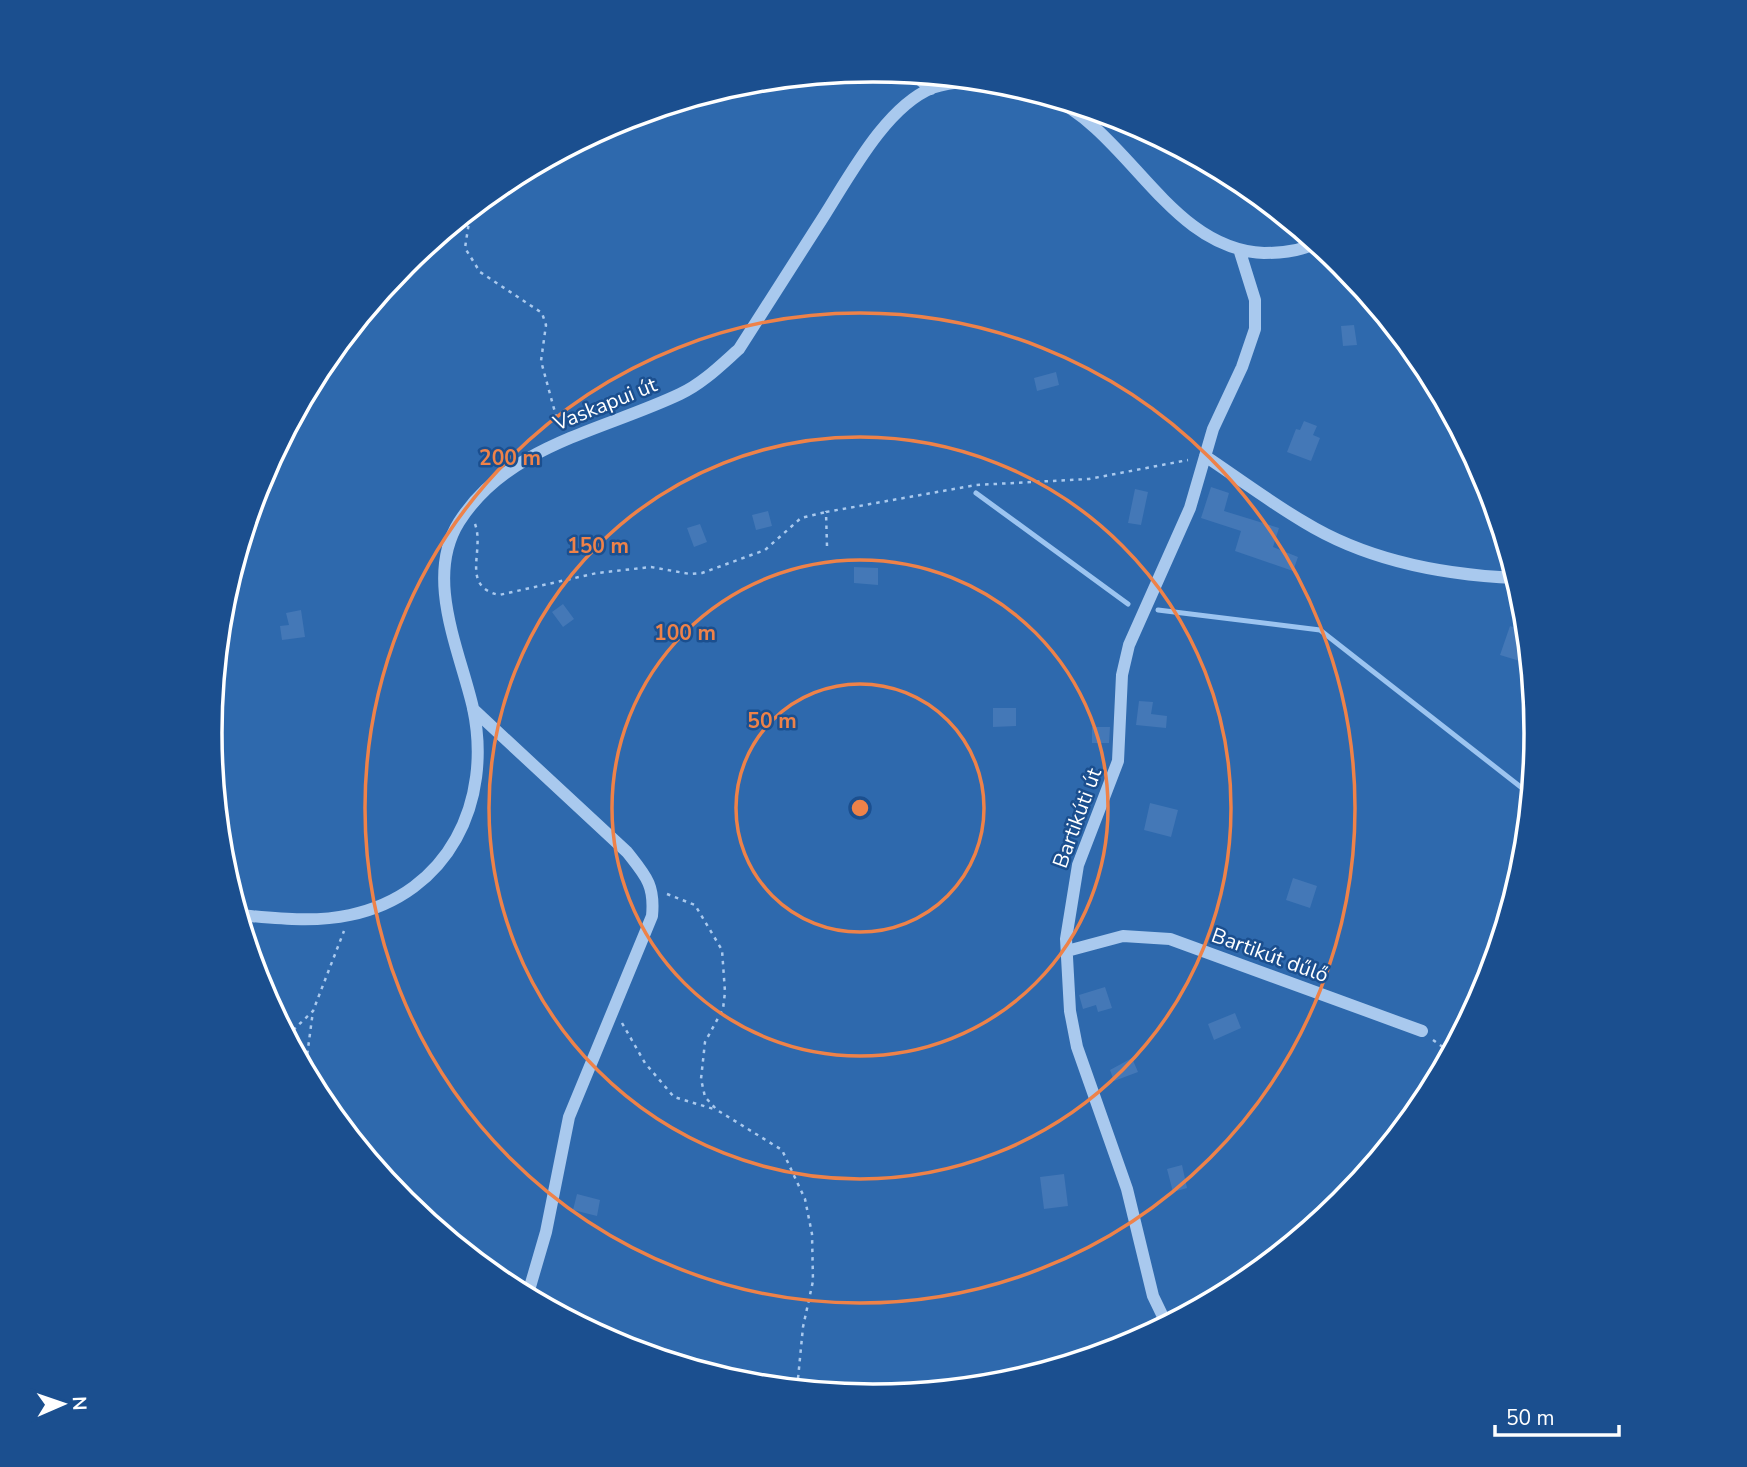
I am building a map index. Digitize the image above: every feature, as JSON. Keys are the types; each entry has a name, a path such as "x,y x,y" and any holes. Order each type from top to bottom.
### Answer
{"street":[{"path":"926,85 931,89"},
{"name":"Vaskapui út","path":"248,916 289,919 351,915 384,903 415,885 442,862 465,824 477,781 478,741 473,709 446,606 447,554 457,525 494,480 564,440 682,394 712,373 738,349 873,142 911,101 931,89 944,87"},
{"path":"1084,117 1193,227 1240,252 1276,253 1305,246"},
{"name":"Bartikúti út","path":"1163,1317 1153,1296 1127,1189 1077,1047 1070,1011 1067,951 1071,901 1078,865 1118,761 1125,658 1190,508 1205,456 1255,329 1255,300 1240,252"},
{"path":"1205,456 1306,523 1353,546 1410,564 1479,576 1506,577"},
{"path":"473,709 628,852 646,876 654,894 652,916 569,1116 546,1232 530,1286"},
{"name":"Bartikút dűlő","path":"1067,951 1123,936 1170,939 1422,1031"}],"path":[{"path":"469,224 465,248 480,272 542,313 546,325 541,361 564,440"},
{"path":"470,507 477,529 477,580 480,587 487,592 499,595 597,573 651,567 702,573 765,550 801,518 826,512 976,485 1089,479 1205,456"},
{"path":"826,512 827,546"},
{"path":"654,894 679,896 695,905 722,950 725,992 723,1009 705,1042 702,1079 705,1097 718,1110 782,1150 790,1172 805,1199 812,1234 813,1281 803,1327 798,1380"},
{"path":"307,1054 313,1011 351,915"},
{"path":"293,1030 313,1011"},
{"path":"613,1013 625,1027 645,1063 674,1097 718,1110"},
{"path":"1422,1031 1444,1047"}],"shaded area":[{"path":"874,82 959,88 1042,104 1083,117 1162,149 1199,170 1235,192 1303,244 1363,304 1390,337 1415,372 1458,445 1490,524 1503,565 1519,648 1525,734 1519,819 1503,902 1490,943 1458,1022 1437,1059 1415,1095 1363,1163 1303,1223 1270,1250 1235,1275 1162,1318 1083,1350 1042,1363 959,1379 916,1383 874,1385 788,1379 705,1363 664,1350 585,1318 548,1297 512,1275 444,1223 384,1163 357,1130 332,1095 289,1022 257,943 244,902 228,819 224,776 222,734 228,648 244,565 257,524 289,445 310,408 332,372 384,304 444,244 477,217 512,192 585,149 664,117 705,104 788,88 831,84"}],"building":[{"path":"1354,325 1357,345 1343,346 1341,326"},
{"path":"1056,372 1059,385 1037,391 1034,378"},
{"path":"1304,421 1317,426 1313,435 1320,438 1311,461 1287,452 1296,429 1300,430"},
{"path":"1211,487 1229,493 1224,511 1279,528 1273,547 1298,557 1293,571 1235,551 1241,531 1201,518"},
{"path":"1135,489 1148,492 1141,525 1128,523"},
{"path":"768,511 772,526 756,530 752,515"},
{"path":"700,524 707,542 694,547 687,528"},
{"path":"854,567 878,568 878,585 854,583"},
{"path":"563,604 574,619 563,627 552,612"},
{"path":"301,610 305,637 282,640 280,626 289,625 286,613"},
{"path":"1510,626 1516,628 1520,661 1500,655"},
{"path":"1139,701 1153,702 1151,714 1167,716 1166,728 1136,725"},
{"path":"993,708 1016,708 1016,726 993,727"},
{"path":"1092,727 1110,727 1109,743 1092,743"},
{"path":"1150,803 1178,810 1171,837 1144,830"},
{"path":"1293,878 1317,886 1310,908 1286,900"},
{"path":"1105,987 1112,1008 1098,1012 1096,1005 1083,1009 1079,995"},
{"path":"1235,1013 1241,1028 1214,1040 1208,1024"},
{"path":"1132,1058 1138,1072 1114,1081 1110,1070"},
{"path":"1182,1165 1187,1188 1173,1192 1167,1169"},
{"path":"1064,1174 1068,1206 1044,1209 1040,1177"},
{"path":"577,1194 600,1200 597,1216 573,1210"}],"waterway":[{"path":"976,493 1128,604"},
{"path":"1158,610 1320,630 1522,788"}]}
